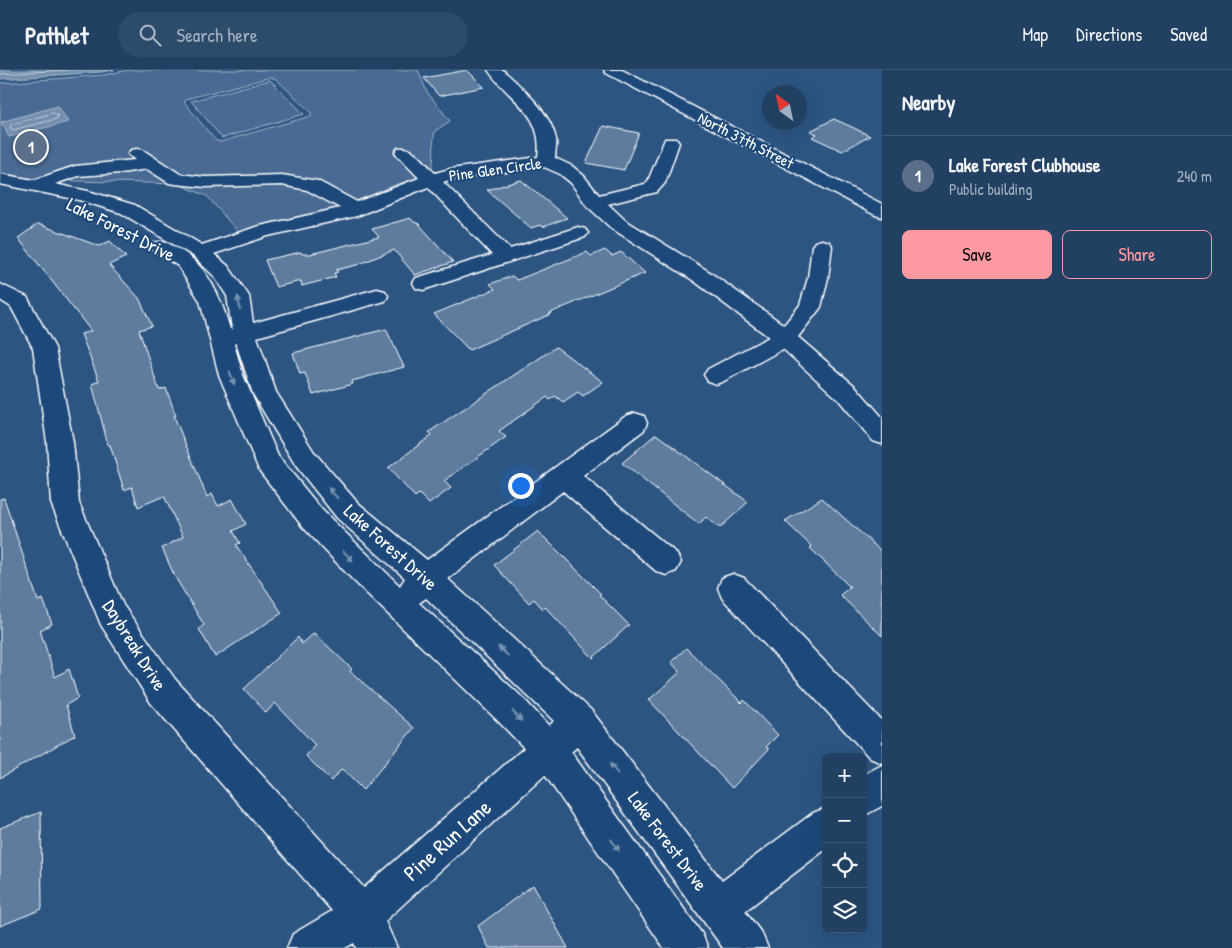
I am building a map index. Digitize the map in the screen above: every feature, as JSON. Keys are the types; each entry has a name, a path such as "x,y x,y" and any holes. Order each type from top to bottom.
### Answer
{"street":[{"path":"495,70 521,96 542,125 548,141 546,161"},
{"name":"North 37th Street","path":"611,70 882,211"},
{"path":"594,202 651,188 656,183 671,143"},
{"path":"404,152 506,257"},
{"path":"37,186 75,171 121,168 143,158 175,179 205,182 282,180 312,185 356,209"},
{"name":"Pine Glen Circle","path":"200,252 263,231 356,209 401,190 450,174 546,161 566,170 578,180 594,202 618,224 700,276 785,338 847,392 882,434"},
{"name":"Lake Forest Drive","path":"0,179 82,196 128,209 200,252 221,271 238,296 231,375 268,462 312,518 362,570 511,710 548,749 688,948"},
{"name":"Lake Forest Drive","path":"37,186 44,191 116,222 184,261 233,336 265,394 305,459 347,510 426,578 579,722 748,948"},
{"path":"423,283 578,233"},
{"path":"716,376 785,338 810,306 818,278 822,246"},
{"name":"Daybreak Drive","path":"0,291 19,302 44,348 60,442 65,503 112,615 163,691 362,916 377,948"},
{"path":"233,336 377,296"},
{"path":"400,605 426,578 635,423"},
{"path":"564,476 666,562"},
{"path":"733,588 882,746"},
{"name":"Pine Run Lane","path":"307,948 362,916 579,722"},
{"path":"867,795 882,783"},
{"path":"718,908 822,829"}],"shaded area":[{"path":"129,70 418,70 427,92 450,121 435,131 433,162 430,174 395,185 345,206 260,225 238,232 207,196 178,184 44,180 41,178 34,179 0,173 0,83 104,75","holes":["271,77 276,79 311,112 311,116 220,142 215,140 185,103 185,100 189,98"]},
{"path":"270,80 304,114 222,138 191,101"}],"water":[{"path":"0,70 114,70 0,79"},
{"path":"58,106 68,122 9,137 1,122"}],"building":[{"path":"467,70 484,87 439,96 424,78"},
{"path":"834,119 870,136 842,151 812,137 817,134 810,131"},
{"path":"603,126 639,133 624,170 586,163"},
{"path":"521,180 567,218 543,227 540,225 531,228 487,190"},
{"path":"410,218 419,224 453,262 415,275 394,250 357,265 336,270 338,272 334,273 336,277 302,286 301,281 276,287 265,260 301,252 302,254 310,254 379,237 372,229"},
{"path":"38,224 99,246 110,241 126,257 109,265 139,298 152,326 139,330 159,390 166,388 176,416 174,416 207,497 212,494 218,506 232,499 246,524 233,531 240,543 236,545 282,613 215,657 199,629 204,625 175,577 162,548 183,537 164,496 138,507 132,487 124,490 110,445 108,445 92,384 99,381 81,334 91,331 18,238"},
{"path":"605,250 612,256 621,252 645,273 469,350 434,314 495,289 490,284 512,276 517,280 587,252 591,256"},
{"path":"386,329 404,367 352,381 353,384 313,395 305,373 300,374 293,353"},
{"path":"556,347 603,382 583,396 578,392 563,402 555,396 550,400 547,397 499,431 506,437 444,481 451,488 429,504 419,494 415,497 388,468 432,435 429,432"},
{"path":"656,434 748,502 720,528 706,517 699,524 622,463"},
{"path":"4,498 38,601 43,599 52,624 40,630 55,677 69,669 78,698 66,705 75,735 0,778 0,499"},
{"path":"822,498 882,552 882,636 840,595 850,587 785,521"},
{"path":"538,531 629,625 593,658 545,607 543,609 534,599 529,603 494,565"},
{"path":"314,633 352,669 350,671 414,728 363,790 342,769 331,781 306,756 315,745 275,703 266,713 244,689 298,637 302,644"},
{"path":"686,648 742,703 744,700 778,735 766,747 769,749 732,788 649,700 680,672 671,662"},
{"path":"41,812 42,909 0,926 0,828"},
{"path":"533,885 568,948 489,948 478,926"}],"place":[{"name":"Lake Forest Clubhouse","path":"31,147"}]}
